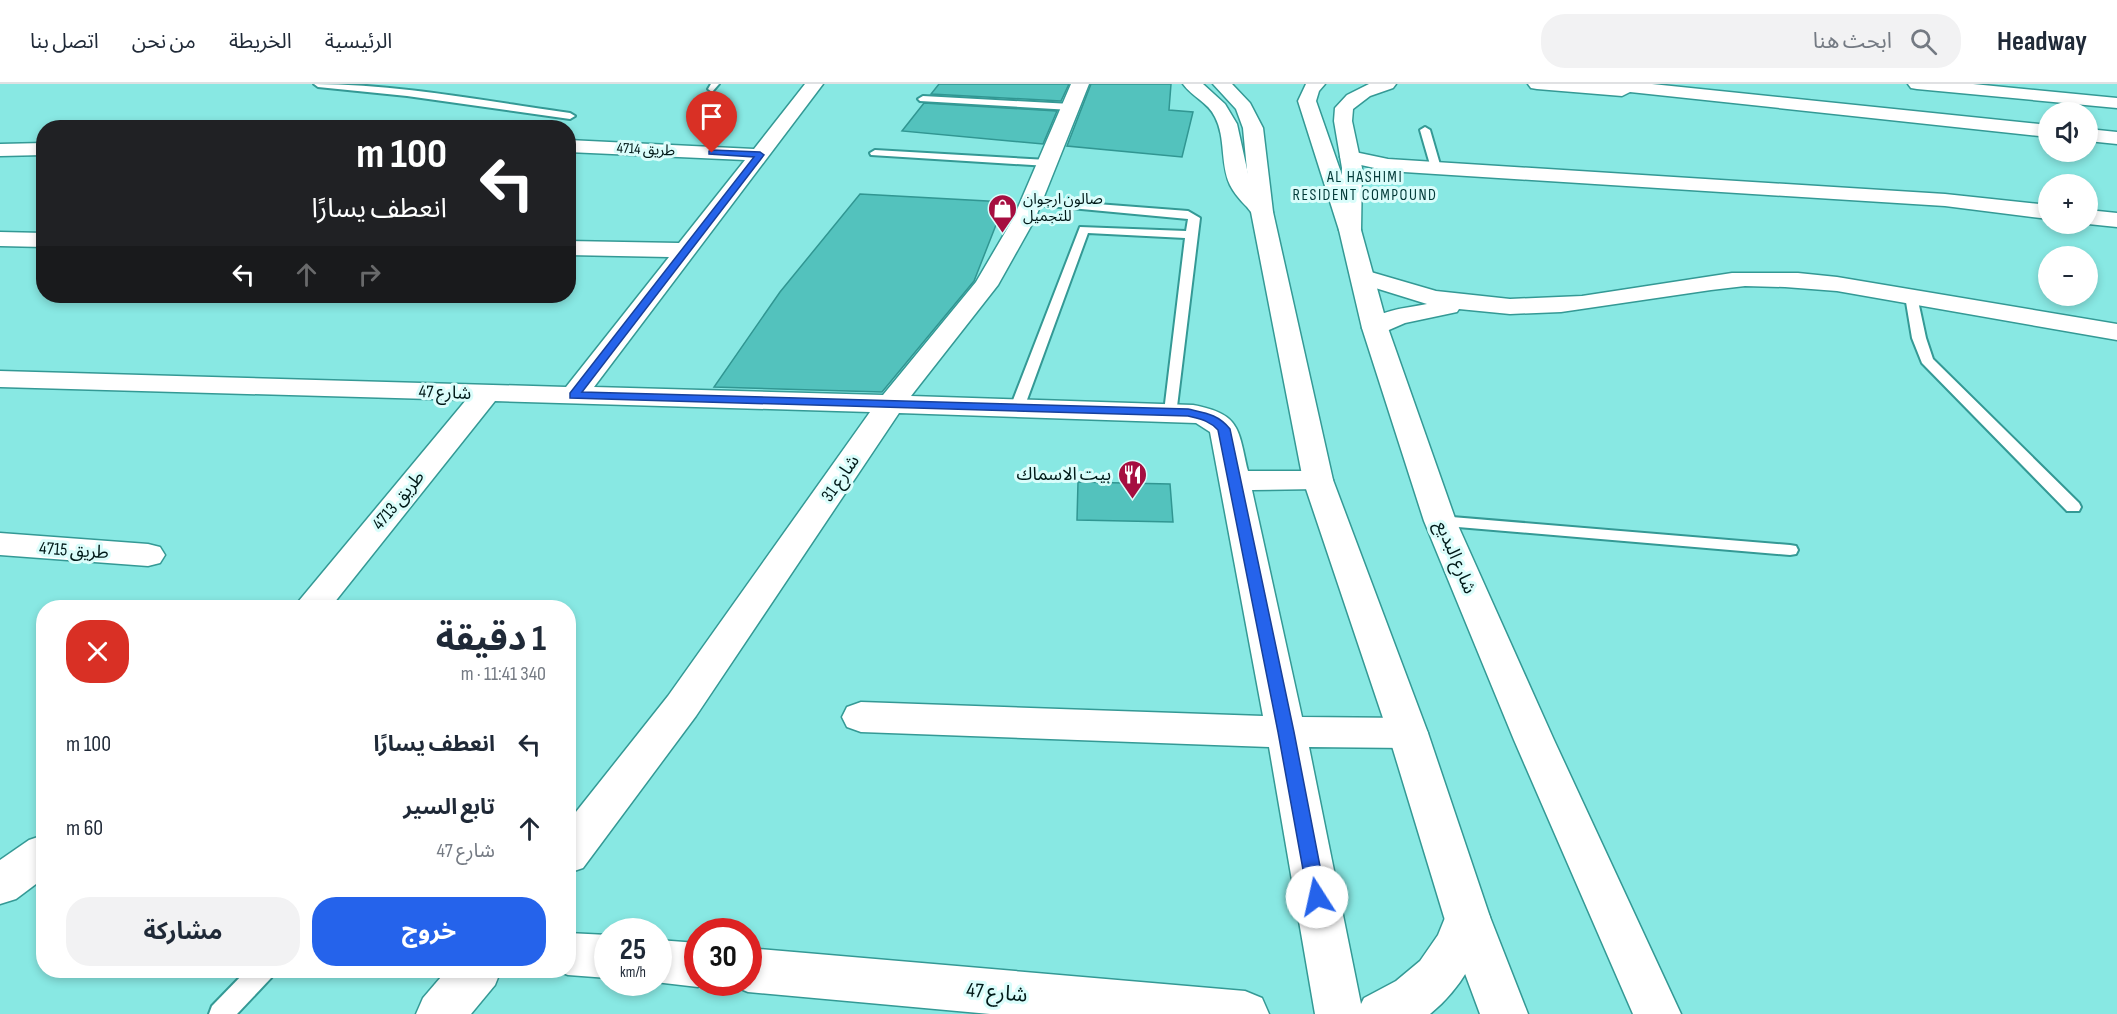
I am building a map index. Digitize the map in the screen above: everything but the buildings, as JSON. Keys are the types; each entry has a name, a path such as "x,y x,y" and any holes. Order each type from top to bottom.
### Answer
{"main road":[{"path":"574,395 814,84"},
{"name":"شارع 31","path":"576,845 682,706 889,406 986,285 1007,251 1032,202 1080,84"},
{"path":"1192,84 1214,101 1224,114 1232,129 1238,176 1242,187 1262,212"},
{"path":"1222,84 1244,107 1253,128 1262,212 1318,480 1408,733 1467,917 1504,1014"},
{"name":"شارع البديع","path":"1316,84 1311,89 1307,101 1350,230 1364,277 1375,328 1440,521 1534,740 1657,1014"},
{"path":"1350,230 1351,162 1343,121 1344,108 1352,99 1367,90 1387,84"},
{"path":"1538,84 1674,92"},
{"path":"1601,84 2038,130"},
{"path":"1917,84 2117,103"},
{"path":"2098,136 2117,138"},
{"name":"طريق 4714","path":"576,146 760,155"},
{"path":"0,150 36,149"},
{"path":"1351,162 1945,200 2038,211"},
{"path":"2098,218 2117,220"},
{"path":"0,239 36,240"},
{"path":"576,248 687,250"},
{"path":"1364,277 1418,296 1477,305"},
{"path":"1375,328 1398,317 1426,310 1477,305 1562,305 1732,280 1764,279 1837,284 2117,332"},
{"name":"شارع 47","path":"0,379 889,406 1171,412 1198,414 1209,418 1224,429 1286,732 1339,1014"},
{"name":"طريق 4713","path":"317,600 487,393"},
{"path":"1234,482 1318,480"},
{"name":"طريق 4715","path":"1,545 147,555"},
{"path":"861,717 1286,732 1408,733"},
{"path":"1381,1014 1402,1005 1427,988 1446,967 1460,943 1467,917"},
{"path":"576,955 594,956"},
{"name":"شارع 47","path":"762,971 1245,1014"},
{"path":"441,1014 471,978"}],"lane":[{"path":"318,84 407,93 570,116"},
{"path":"923,99 1071,107"},
{"path":"1425,130 1436,168"},
{"path":"875,153 1048,163"},
{"path":"1032,202 1188,214 1194,218 1171,412"},
{"path":"1017,408 1084,229 1090,206"},
{"path":"1084,229 1191,235"},
{"path":"1911,296 1919,338 1927,360 2073,507"},
{"path":"1440,521 1790,550"},
{"path":"221,1014 255,978"}],"place":[{"name":"صالون ارجوان للتجميل","path":"1002,234"},
{"name":"بيت الاسماك","path":"1132,500"}],"district":[{"name":"AL HASHIMI RESIDENT COMPOUND","path":"1365,185"}],"route":[{"path":"712,153 760,155 574,395 1188,413 1198,414 1218,423 1224,429 1317,897"}]}
